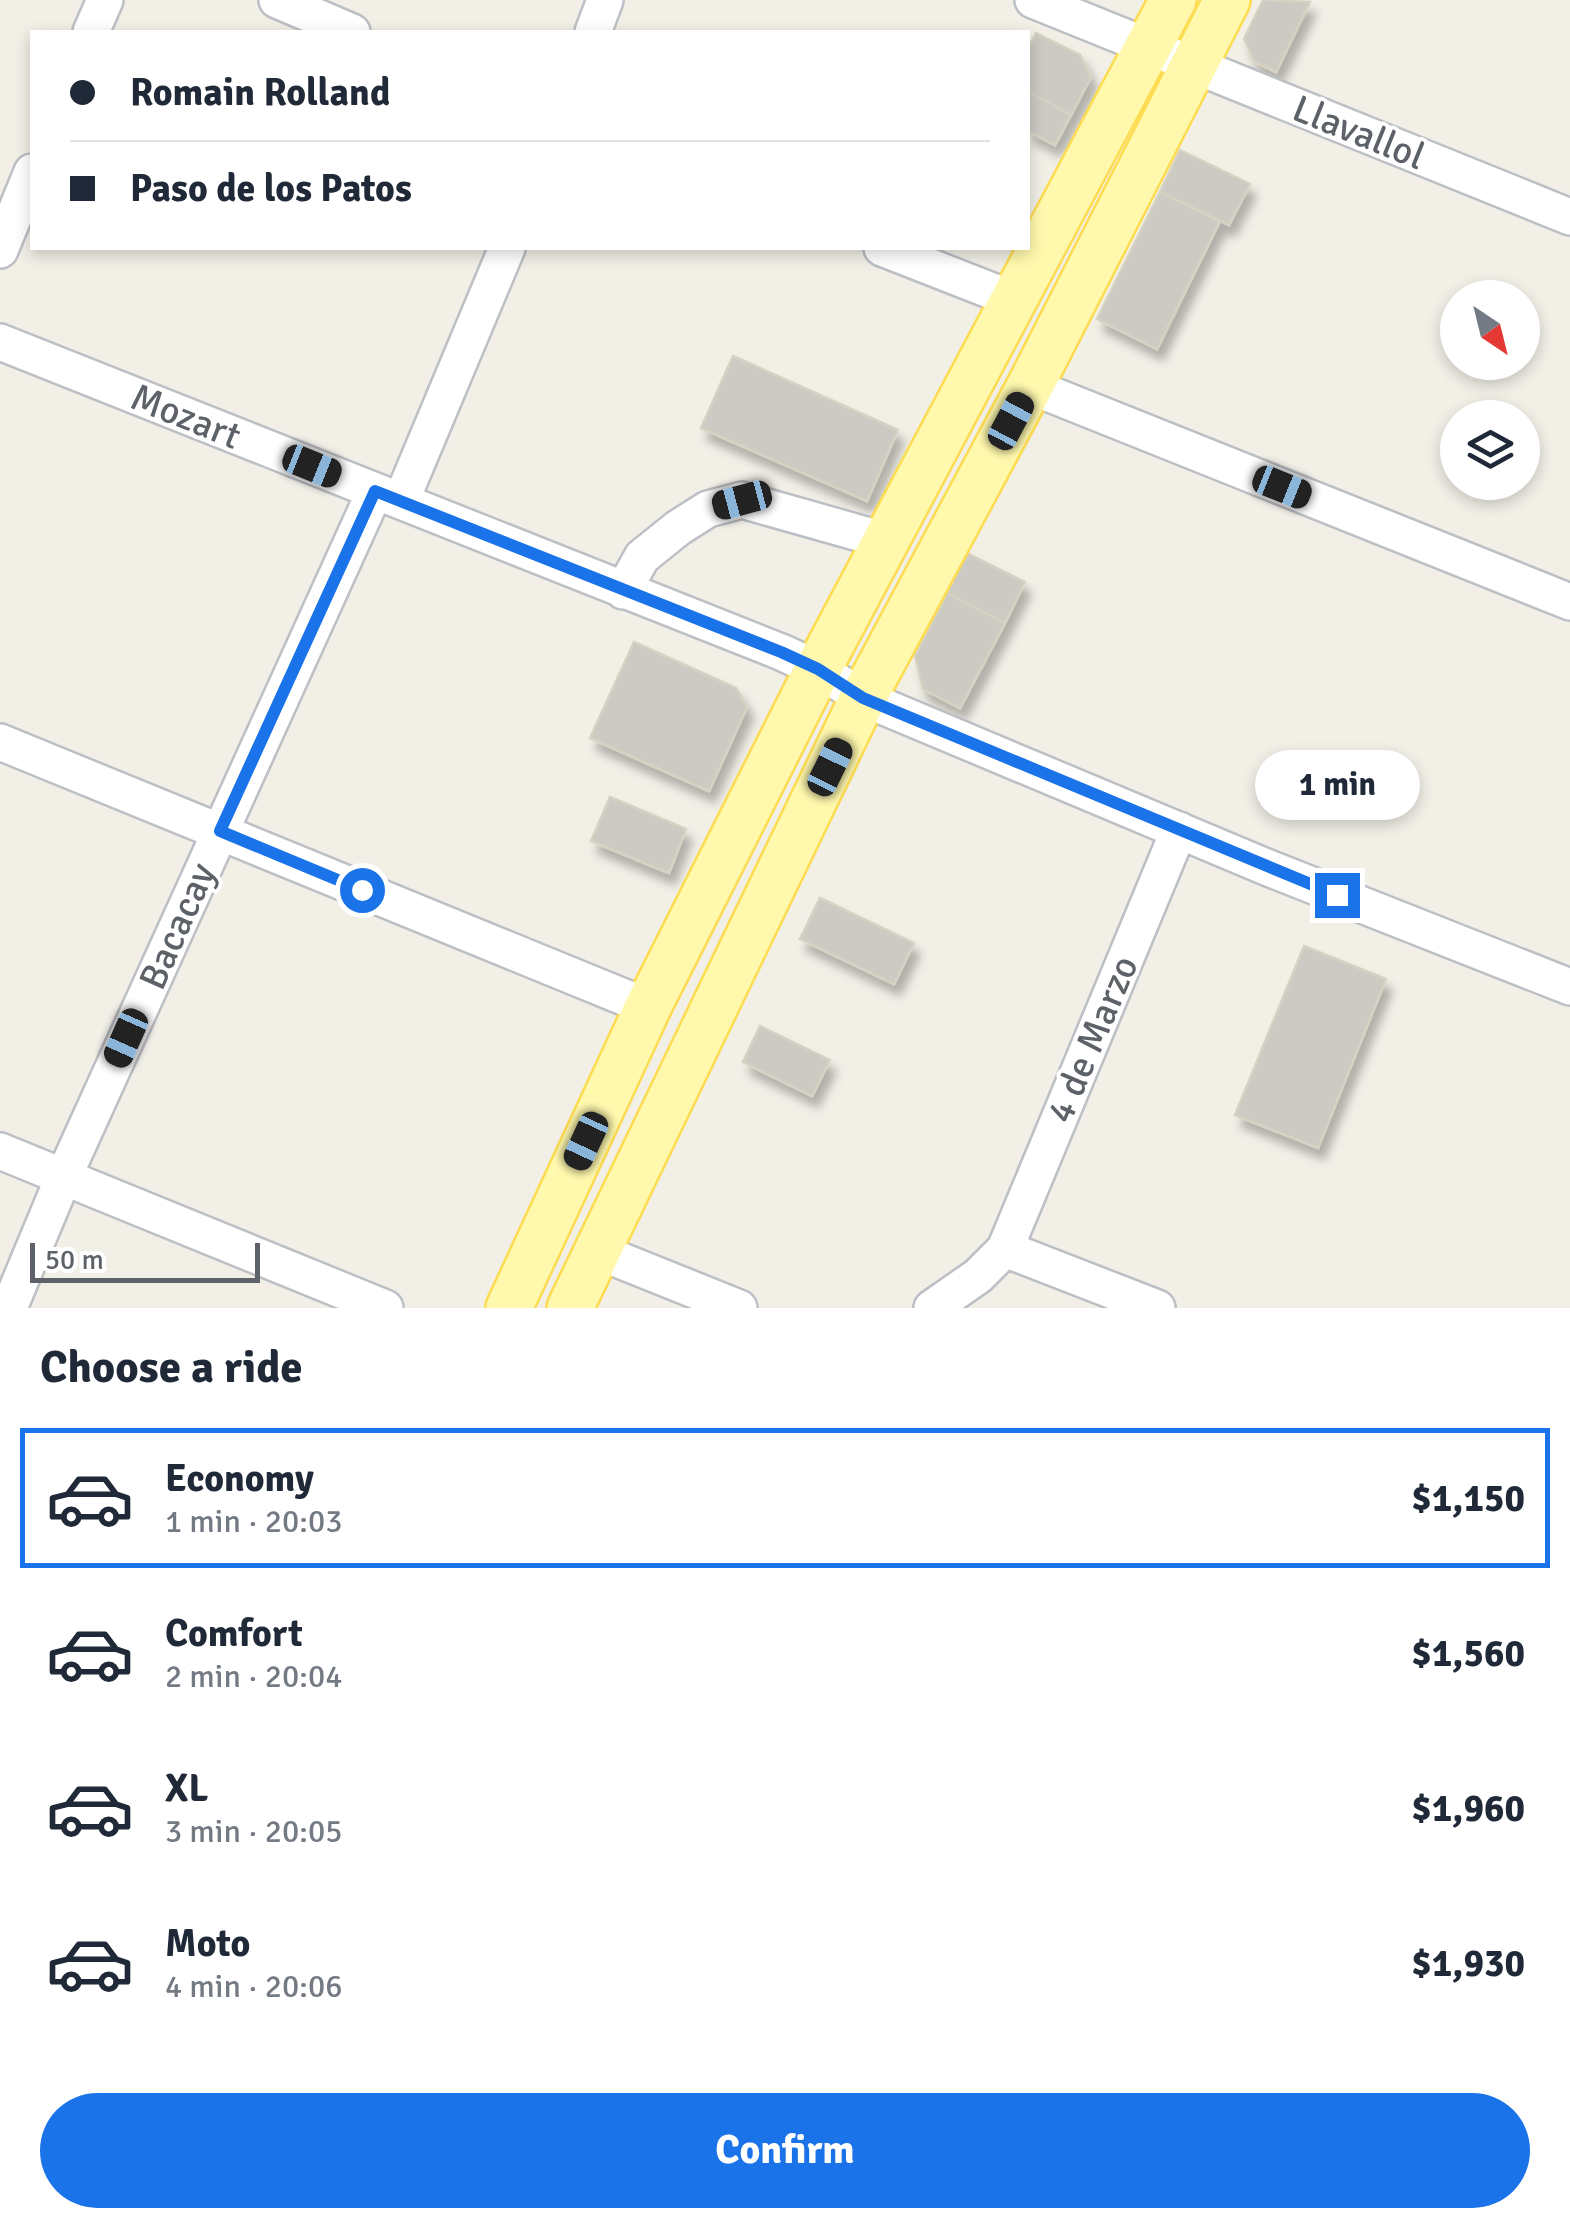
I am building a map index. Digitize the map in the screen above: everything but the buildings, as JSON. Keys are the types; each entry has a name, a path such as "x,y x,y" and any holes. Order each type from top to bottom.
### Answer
{"main road":[{"path":"509,1308 648,1007 818,669 1173,0"},
{"path":"570,1308 863,698 1030,386 1227,0"}],"street":[{"path":"92,30 104,0"},
{"path":"277,0 347,30"},
{"path":"593,30 605,0"},
{"name":"Llavallol","path":"1033,0 1570,217"},
{"path":"0,250 30,177"},
{"name":"Bacacay","path":"8,1308 220,831 506,250"},
{"path":"887,250 1015,300"},
{"name":"Mozart","path":"0,342 818,669 863,698 1570,987"},
{"path":"1030,386 1570,602"},
{"path":"623,591 642,557 678,528 708,509 742,500 887,541"},
{"path":"0,742 648,1007"},
{"name":"4 de Marzo","path":"1004,1248 1179,830"},
{"path":"0,1151 385,1308"},
{"path":"932,1308 978,1276 1004,1248 1157,1308"},
{"path":"598,1251 739,1308"}],"route":[{"path":"362,890 220,831 375,491 781,652 818,669 863,698 1337,895"}]}
